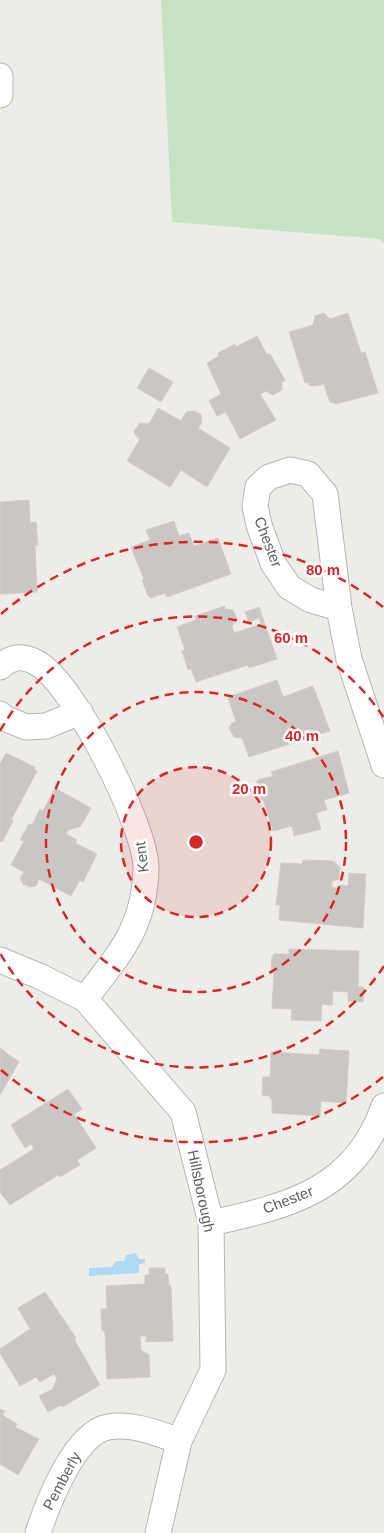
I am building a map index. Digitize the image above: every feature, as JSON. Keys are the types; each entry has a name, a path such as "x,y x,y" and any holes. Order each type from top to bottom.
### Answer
{"street":[{"path":"0,76 0,95"},
{"name":"Chester","path":"339,608 311,600 289,587 273,563 259,525 255,506 258,487 269,477 290,470 308,474 325,494 339,608 349,659 384,765"},
{"name":"Kent","path":"0,667 9,659 22,657 37,663 51,673 80,712 101,751 140,835 146,866 144,891 135,926 128,942 84,999"},
{"path":"0,714 2,717 26,727 46,726 80,712"},
{"name":"Hillsborough","path":"0,960 39,976 84,999 183,1112 211,1223 213,1370 179,1441 158,1533"},
{"name":"Chester","path":"211,1223 307,1196 333,1180 353,1161 370,1137 384,1106"},
{"name":"Pemberly","path":"38,1533 54,1490 79,1449 93,1434 107,1427 131,1427 179,1441"}],"green space":[{"path":"161,0 384,0 384,244 380,239 172,222"}],"water":[{"path":"136,1253 139,1259 145,1259 145,1263 139,1264 139,1273 89,1276 89,1268 112,1267 116,1261 124,1261 126,1255"}],"building":[{"path":"324,313 330,319 348,313 361,353 365,352 378,393 336,404 330,402 323,382 322,385 313,386 309,385 308,382 305,383 289,332 313,325 315,316"},
{"path":"257,336 267,355 270,354 285,380 282,382 282,390 273,395 266,391 260,394 276,420 240,439 226,412 217,416 209,401 221,394 207,363 219,356 218,353 235,344 236,347"},
{"path":"149,368 173,382 161,402 137,388"},
{"path":"158,408 181,421 186,412 194,411 201,414 202,422 198,428 230,448 207,487 181,470 170,487 127,461 140,439 134,431 140,423 149,424"},
{"path":"29,500 30,523 36,522 38,545 35,545 37,592 0,594 0,502"},
{"path":"174,521 179,536 189,533 194,546 218,538 231,574 167,597 165,593 151,598 148,596 142,580 144,579 131,547 150,540 146,530"},
{"path":"225,606 225,609 233,610 237,619 232,626 234,633 261,624 259,618 249,622 245,612 259,607 277,659 249,668 248,665 196,682 191,668 188,670 182,651 185,650 177,627 196,620 195,616"},
{"path":"277,680 283,697 313,686 330,731 249,757 242,738 234,737 229,728 232,723 236,722 228,697"},
{"path":"338,751 349,793 324,800 327,810 316,813 321,829 294,836 292,826 273,831 256,783 258,780 273,776 271,772"},
{"path":"6,753 35,767 34,769 37,771 11,820 13,821 2,842 0,841 0,764"},
{"path":"55,788 91,808 81,826 68,830 66,834 77,840 75,843 97,854 83,882 80,880 71,896 39,879 36,886 30,887 23,884 20,878 24,872 11,865 24,841 20,840 29,824 32,825 40,809 43,811"},
{"path":"303,860 333,861 340,867 339,879 332,881 332,888 339,888 339,885 348,886 349,873 366,874 363,928 279,920 280,905 276,905 281,863 302,864"},
{"path":"289,949 359,951 358,987 364,987 363,1002 348,1001 348,992 333,991 332,1005 322,1004 321,1021 291,1020 292,1009 272,1008 274,973 271,973 272,957 274,954 289,954"},
{"path":"0,1048 19,1062 0,1095"},
{"path":"320,1049 349,1051 346,1103 321,1101 320,1116 272,1113 272,1099 270,1096 262,1095 263,1077 270,1077 271,1052 319,1055"},
{"path":"68,1089 82,1109 74,1114 96,1148 77,1160 80,1165 60,1177 58,1175 10,1205 0,1192 0,1170 34,1149 31,1144 25,1148 11,1125"},
{"path":"149,1268 165,1268 165,1274 168,1274 169,1286 171,1286 173,1341 146,1342 146,1336 140,1336 141,1350 149,1355 150,1377 107,1379 105,1331 102,1331 101,1309 107,1309 106,1286 145,1284 145,1275 149,1275"},
{"path":"45,1292 76,1338 74,1339 100,1385 62,1407 61,1405 48,1412 39,1396 53,1389 57,1378 54,1374 40,1382 36,1377 20,1386 0,1353 0,1349 30,1329 18,1308"},
{"path":"0,1409 5,1411 2,1415 17,1424 15,1427 39,1439 18,1475 0,1464"}]}
